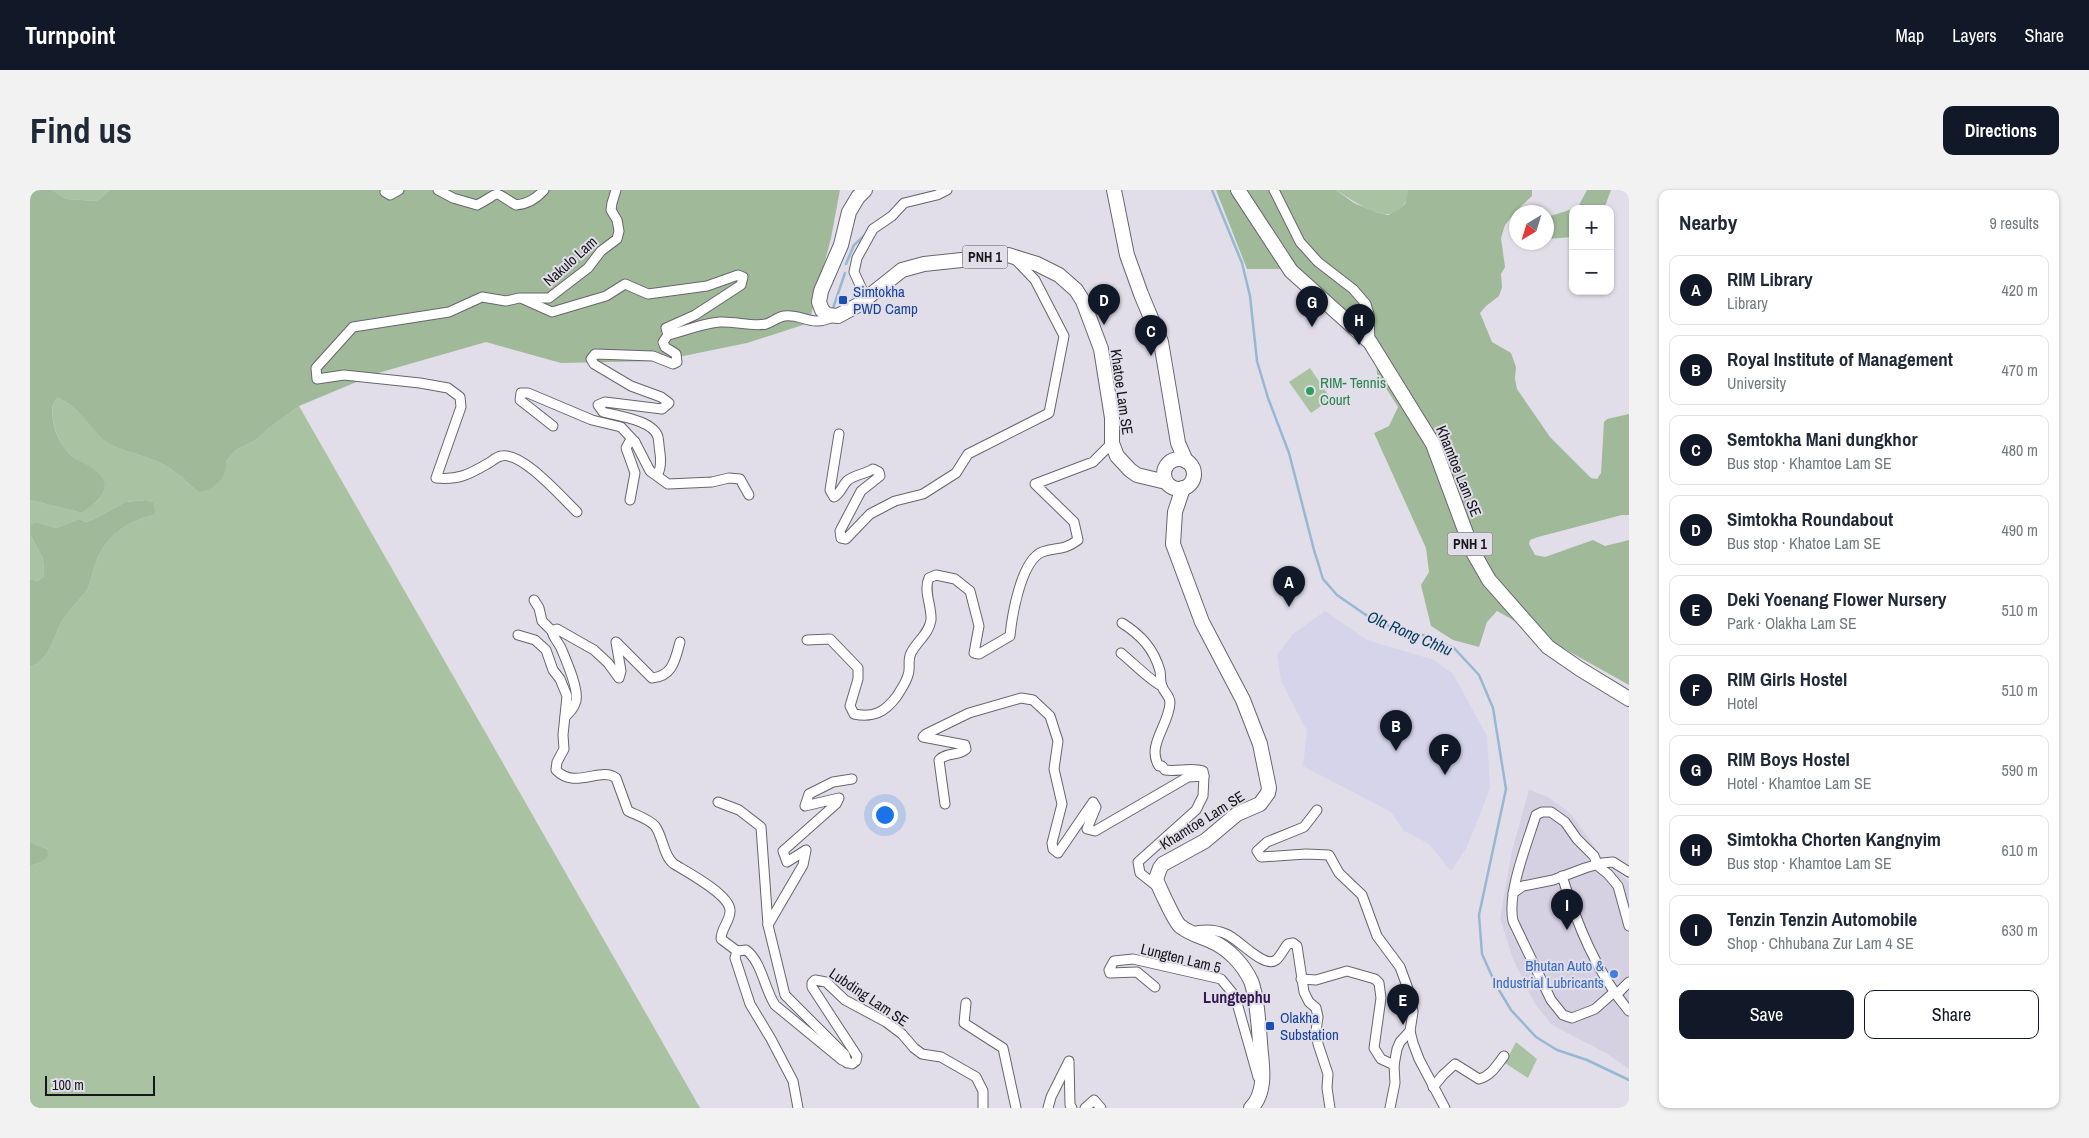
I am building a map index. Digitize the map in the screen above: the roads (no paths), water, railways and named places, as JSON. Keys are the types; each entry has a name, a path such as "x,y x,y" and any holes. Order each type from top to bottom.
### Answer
{"main road":[{"path":"832,317 822,310 819,302 821,291 840,245 849,212 858,197 866,190"},
{"name":"Khamtoe Lam SE","path":"1114,190 1127,255 1161,342 1178,443 1175,475 1178,504 1175,512 1173,544 1202,622 1243,700 1260,744 1269,788 1268,793 1260,804 1237,814 1204,841 1163,864 1156,879 1159,888"},
{"name":"Khamtoe Lam SE","path":"1238,190 1291,271 1370,342 1432,444 1473,552 1489,580 1548,647 1629,699"},
{"name":"Khatoe Lam SE","path":"832,317 849,311 902,270 924,264 1008,255 1037,264 1059,275 1076,290 1083,302 1101,349 1112,418 1112,443 1117,456 1130,470 1144,477 1175,475"},
{"path":"1159,888 1172,911 1174,920 1189,932 1226,950 1239,963 1251,982 1261,1058 1261,1094 1251,1108"}],"street":[{"path":"386,190 385,192 390,195 399,190"},
{"path":"438,190 453,198 477,205 495,193 500,194 516,205 525,204 533,200 544,190"},
{"name":"Nakulo Lam","path":"519,298 549,298 588,268 617,239 618,226 611,210 616,190"},
{"path":"866,298 854,272 857,258 873,230 892,216 904,203 937,195 947,190"},
{"path":"1274,190 1300,242 1318,262 1353,288 1366,304 1370,314 1370,342"},
{"path":"839,434 830,490 834,496 839,494 848,480 866,474 873,469 879,472 880,476 861,491 840,531 841,538 846,539 870,514 895,502 923,494 956,473 968,454 1049,414 1064,336 1036,280 1016,260 1008,255"},
{"path":"577,512 524,462 512,458 501,456 469,474 452,479 436,478 461,408 460,397 448,388 344,375 317,379 316,368 353,327 449,312 482,297 506,301 519,298 552,312 606,296 625,284 648,294 707,286 738,275 742,277 741,285 695,315 666,328 668,335"},
{"path":"657,475 659,473 660,456 658,437 652,428 646,424 603,412 598,405 605,402 662,409 669,403 661,397 631,386 594,364 591,359 595,354 653,356 673,364 677,362 676,354 666,347 663,342 668,335 720,322 767,324 783,316 791,316 810,322 827,320 832,317"},
{"path":"553,426 520,400 521,393 528,393 592,420 621,427 635,442 650,471 668,484 712,482 729,478 740,480 749,495"},
{"path":"630,500 635,473 626,448 630,441 635,442"},
{"path":"807,640 830,639 858,668 858,679 850,706 854,714 865,716 877,714 886,709 907,680 910,672 908,663 912,653 928,631 930,607 926,583 929,578 936,575 955,579 970,591 978,626 974,653 979,654 1010,636 1012,611 1029,563 1041,552 1068,547 1078,540 1074,522 1035,484 1093,462 1112,443"},
{"path":"534,600 539,608 542,621 552,630 552,635 562,650 576,691 573,709 565,718"},
{"path":"1122,623 1134,630 1150,647 1157,660 1162,686 1169,695 1170,702 1167,720 1154,750 1155,759 1159,766 1162,766 1165,770 1177,772 1196,769 1203,770 1204,776 1203,796 1196,810 1138,862 1140,873 1159,888"},
{"path":"552,630 557,629 594,650 608,663 619,678 621,671 616,642 652,678 662,677 672,668 680,642"},
{"path":"518,635 535,640 546,650 553,670 560,679 568,696 563,735 564,749 557,762 556,770 560,774 575,779 609,775 616,778 628,811 655,826 672,862 693,874 727,903 730,910 728,919 721,930 721,939 737,950 746,950 753,955 775,1005 847,1063"},
{"path":"1121,653 1156,685 1162,686"},
{"path":"945,804 939,760 943,756 963,752 966,749 965,745 923,737 969,714 1021,698 1033,700 1050,716 1058,741 1054,769 1062,804 1052,843 1053,849 1058,853 1093,802 1096,807 1087,829 1095,831 1188,777 1204,776"},
{"path":"768,925 803,865 806,850 787,862 783,851 836,804 839,798 805,806 808,794 833,782 852,779"},
{"path":"718,802 739,810 761,827 768,925 785,995 845,1055 847,1063"},
{"path":"1317,810 1304,827 1267,842 1257,851 1261,857 1306,854 1329,855 1339,873 1362,895 1377,936 1400,967 1411,996 1413,1012 1410,1031 1419,1059 1445,1108"},
{"path":"1629,926 1618,886 1598,866 1594,856 1577,839 1565,822 1551,812 1542,812 1536,815 1513,893 1511,909 1513,921 1551,1000 1563,1015 1572,1018 1595,1009 1613,992 1618,992 1629,982"},
{"path":"1513,893 1523,886 1613,862 1629,872"},
{"path":"1562,876 1572,907 1588,943 1613,992 1629,1011"},
{"path":"1189,932 1206,930 1228,934 1261,959 1269,962 1276,960 1287,945 1292,943 1298,948 1304,992 1309,1002 1316,1008 1318,1018 1316,1031 1318,1044 1328,1074 1327,1088 1330,1108"},
{"path":"737,950 735,958 750,1004 793,1081 798,1108"},
{"name":"Lungten Lam 5","path":"1155,987 1137,972 1116,974 1110,973 1108,970 1114,961 1133,959 1221,979 1235,996 1261,1087"},
{"path":"1301,979 1316,980 1347,971 1375,979 1379,983 1381,998 1374,1048 1381,1059 1394,1065"},
{"name":"Lubding Lam SE","path":"847,1063 852,1064 856,1061 856,1052 847,1042 821,998 812,987 812,983 815,980 826,982 845,1000 886,1022 902,1034 922,1054 941,1057 976,1076 983,1091 983,1108"},
{"path":"966,1002 964,1023 1003,1048 1016,1108"},
{"path":"1390,1108 1395,1083 1394,1065 1400,1042 1410,1031"},
{"path":"1433,1087 1443,1074 1455,1064 1479,1078 1494,1070 1504,1056"},
{"path":"1048,1108 1051,1097 1069,1060 1070,1105 1072,1108"},
{"path":"1085,1108 1094,1100 1101,1108"}],"waterway":[{"name":"Ola Rong Chhu","path":"1212,190 1242,263 1250,296 1257,361 1268,398 1289,453 1323,579 1337,595 1366,615 1393,628 1426,636 1454,648 1479,675 1493,708 1506,789 1479,915 1482,954 1496,985 1511,1010 1536,1037 1557,1050 1587,1060 1629,1080"},
{"path":"846,264 854,245 865,235"},
{"path":"832,311 845,273"}],"place":[{"name":"Simtokha PWD Camp","path":"843,300"},
{"name":"Simtokha Roundabout","path":"1104,325"},
{"name":"RIM Boys Hostel","path":"1312,327"},
{"name":"Simtokha Chorten Kangnyim","path":"1359,345"},
{"name":"Semtokha Mani dungkhor","path":"1151,356"},
{"name":"RIM- Tennis Court","path":"1310,391"},
{"name":"RIM Library","path":"1289,607"},
{"name":"Royal Institute of Management","path":"1396,751"},
{"name":"RIM Girls Hostel","path":"1445,775"},
{"name":"Tenzin Tenzin Automobile","path":"1567,930"},
{"name":"Bhutan Auto & Industrial Lubricants","path":"1614,974"},
{"name":"Deki Yoenang Flower Nursery","path":"1403,1025"},
{"name":"Olakha Substation","path":"1270,1026"}],"district":[{"name":"Lungtephu","path":"1237,997"}]}
